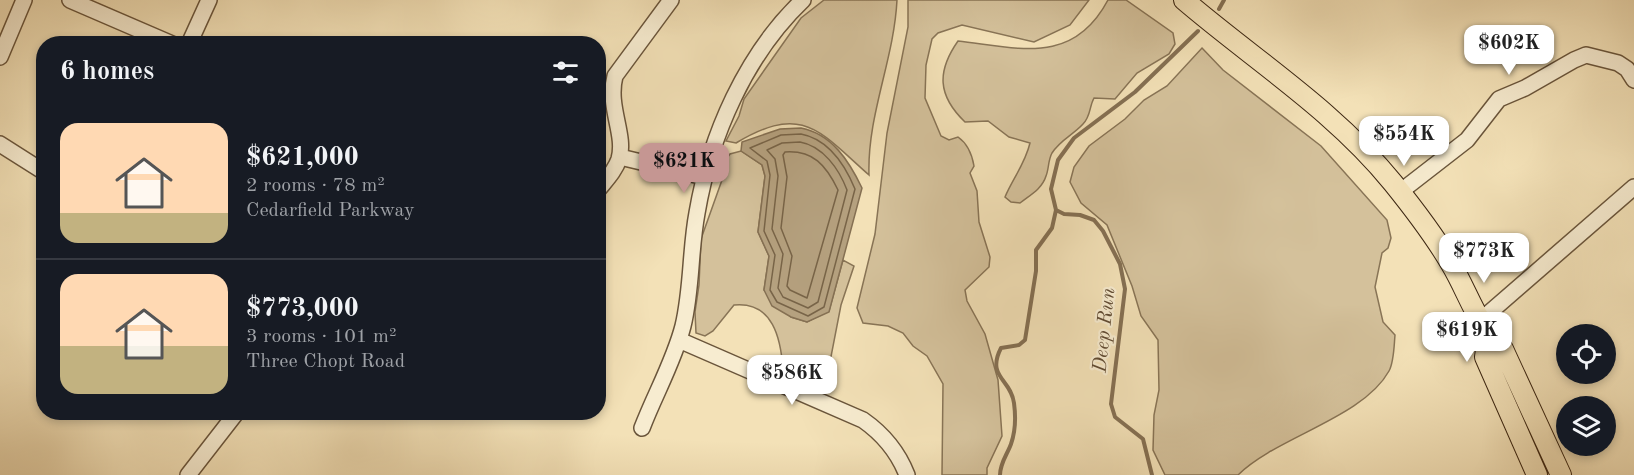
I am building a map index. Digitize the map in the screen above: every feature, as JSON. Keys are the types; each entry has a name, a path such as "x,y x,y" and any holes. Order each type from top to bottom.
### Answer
{"main road":[{"path":"1184,0 1335,122 1400,192 1437,240 1484,328 1503,349 1561,475"},
{"path":"1484,328 1485,357 1537,475"}],"street":[{"path":"0,57 24,0"},
{"path":"70,0 153,36"},
{"path":"193,36 209,0"},
{"path":"606,180 620,157 621,145 611,90 615,76 670,0"},
{"path":"642,428 679,340 690,291 697,213 704,177 716,140 742,83 772,34 803,0"},
{"path":"1400,192 1467,140 1499,99 1525,88 1574,60 1586,55 1618,63 1627,69 1634,80"},
{"path":"0,144 36,167"},
{"path":"620,157 704,177"},
{"path":"1484,328 1634,187"},
{"path":"679,340 863,420 882,436 895,452 907,475"},
{"path":"188,475 231,420"}],"shaded area":[{"path":"824,0 897,0 891,44 872,131 869,175 823,135 794,124 778,125 759,131 736,143 726,141 739,116 744,99 801,18"},
{"path":"908,0 1089,0 1070,25 1034,42 962,25 938,33 932,39 926,65 925,98 941,136 949,140 958,137 967,146 972,157 974,166 970,173 977,191 979,222 990,257 989,267 965,290 967,301 985,334 998,380 1002,436 987,468 987,475 942,475 943,384 927,356 913,346 903,333 888,326 863,323 857,308 875,234 887,133 908,27"},
{"path":"1108,0 1126,0 1173,33 1175,44 1169,54 1137,73 1115,99 1094,98 1086,121 1052,153 1042,185 1020,203 1011,202 1005,197 1030,143 1009,137 988,121 965,122 956,112 949,102 943,83 946,63 951,52 958,41 1023,49 1061,44 1078,35 1094,21"},
{"path":"1202,48 1223,70 1321,146 1387,220 1391,238 1388,248 1382,253 1375,287 1383,322 1395,335 1394,349 1389,371 1377,387 1360,402 1340,415 1274,449 1238,475 1165,475 1153,450 1154,415 1159,390 1158,340 1141,316 1132,286 1107,225 1081,203 1070,182 1074,167 1089,146 1125,119 1144,100 1167,86"},
{"path":"741,151 762,165 765,176 758,232 769,256 764,290 791,317 807,322 829,311 843,260 854,266 841,305 829,367 819,382 813,383 783,370 777,335 772,324 758,309 747,305 734,305 713,331 705,336 696,333 695,312 701,239 722,180 725,161 730,154"}],"water":[{"path":"801,128 822,136 838,150 862,188 829,312 807,322 791,317 772,306 764,290 769,256 758,232 765,176 762,165 741,151 742,142 780,129"}],"waterway":[{"name":"Deep Run","path":"1219,9 1224,0"},
{"name":"Deep Run","path":"1000,475 1002,463 1013,439 1015,419 1012,395 998,372 997,358 1001,348 1019,345 1025,340 1036,271 1036,250 1052,228 1056,210 1051,189 1058,160 1074,138 1135,92 1198,31"},
{"name":"Deep Run","path":"1056,210 1064,214 1080,215 1094,220 1103,231 1120,264 1125,289 1111,404 1115,417 1143,439 1152,475"}]}
